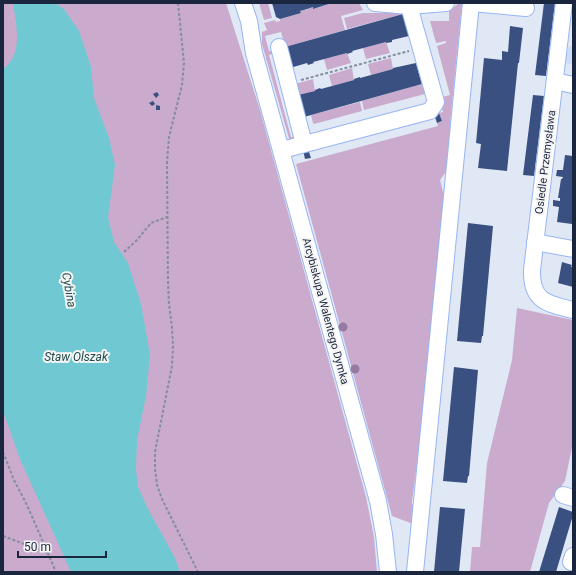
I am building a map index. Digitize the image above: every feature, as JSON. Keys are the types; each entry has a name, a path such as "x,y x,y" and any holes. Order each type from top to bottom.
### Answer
{"street":[{"name":"Arcybiskupa Walentego Dymka","path":"234,3 241,24 254,53"},
{"name":"Arcybiskupa Walentego Dymka","path":"244,3 249,21 254,53 378,501 384,534 388,572"},
{"path":"375,3 409,6 446,3"},
{"path":"415,572 471,3 526,8"},
{"name":"Osiedle Przemysława","path":"564,3 535,242 532,281 534,291 541,299 550,305 573,310"},
{"path":"282,150 430,111 436,102 409,6"},
{"path":"279,47 304,144"},
{"path":"555,81 573,85"},
{"path":"535,242 573,249"},
{"path":"573,556 573,562"}],"path":[{"path":"178,3 184,63 182,85 169,137 167,162 169,304 173,346 172,366 155,452 155,468 157,485 162,499 198,572"},
{"path":"288,83 420,48"},
{"path":"124,252 136,241 151,223 167,217"},
{"path":"3,452 14,480 28,505 56,572"},
{"path":"3,536 48,553"}],"shaded area":[{"path":"3,3 226,3 260,110 366,497 374,537 377,572 3,572"},
{"path":"259,3 268,3 272,18 264,20"},
{"path":"333,3 359,3 363,10 341,16 345,30 285,47 290,68 293,67 295,79 290,77 281,45 284,43 281,32 265,36 269,51 274,51 274,53 269,55 291,137 297,136 298,138 296,141 290,142 262,44 262,32 267,30 264,23 275,20 276,22 280,21 280,19 301,13 300,11 306,9 307,11 307,9 313,7 313,9"},
{"path":"459,3 462,3 450,123 454,134 451,165 440,180 445,200 428,381 412,501 412,504 416,506 413,524 392,516 296,164 438,126 437,123 442,121 439,113 443,112 439,98 450,95 437,46 446,43 446,41 436,43 430,21 449,21 449,9"},
{"path":"363,13 403,14 347,29 344,18"},
{"path":"386,42 390,53 366,59 363,48"},
{"path":"569,46 573,47 573,65 565,63"},
{"path":"347,53 351,63 327,70 324,59"},
{"path":"391,58 393,69 371,75 368,64"},
{"path":"352,68 354,80 332,86 329,75"},
{"path":"313,79 315,91 298,95 295,84"},
{"path":"422,84 425,94 364,110 362,101"},
{"path":"360,102 362,111 314,124 313,123 311,115"},
{"path":"517,308 573,320 573,443 565,481 549,503 530,572 470,572 472,547 480,547 487,463 512,360"}],"water":[{"name":"Staw Olszak","path":"13,3 55,3 64,9 79,31 91,67 94,98 109,138 115,165 108,217 114,242 128,263 141,304 150,354 146,396 137,440 136,470 138,487 148,509 175,558 180,572 71,572 20,459 3,411 3,69 10,63 16,47 17,29"}],"building":[{"path":"272,3 332,3 313,9 313,7 300,11 301,13 280,19 276,17"},
{"path":"544,3 555,3 546,76 535,75"},
{"path":"403,14 409,36 392,40 392,42 386,42 352,51 353,52 347,54 313,62 314,63 308,65 307,63 290,68 285,47"},
{"path":"510,26 523,28 507,171 478,168 481,144 476,143 484,58 502,60 502,51 508,52"},
{"path":"416,63 422,84 304,117 298,95"},
{"path":"157,92 159,95 156,98 153,94"},
{"path":"533,95 544,96 534,176 523,175"},
{"path":"153,101 155,104 152,106 149,103"},
{"path":"156,105 160,106 160,110 156,110"},
{"path":"439,113 442,121 437,123 434,114"},
{"path":"308,149 311,158 305,159 303,150"},
{"path":"565,155 573,156 572,224 557,222 559,207 553,206 553,200 560,201 560,198 558,198 561,179 563,177 556,176 557,170 563,170"},
{"path":"468,223 493,226 483,336 481,343 457,341"},
{"path":"562,262 572,265 571,267 573,267 573,287 558,283"},
{"path":"454,367 478,370 469,476 467,483 443,481"},
{"path":"440,507 465,509 459,572 434,572"},
{"path":"559,507 573,512 573,515 556,572 539,572"}],"water label":[{"name":"Cybina","path":"69,290"}]}
